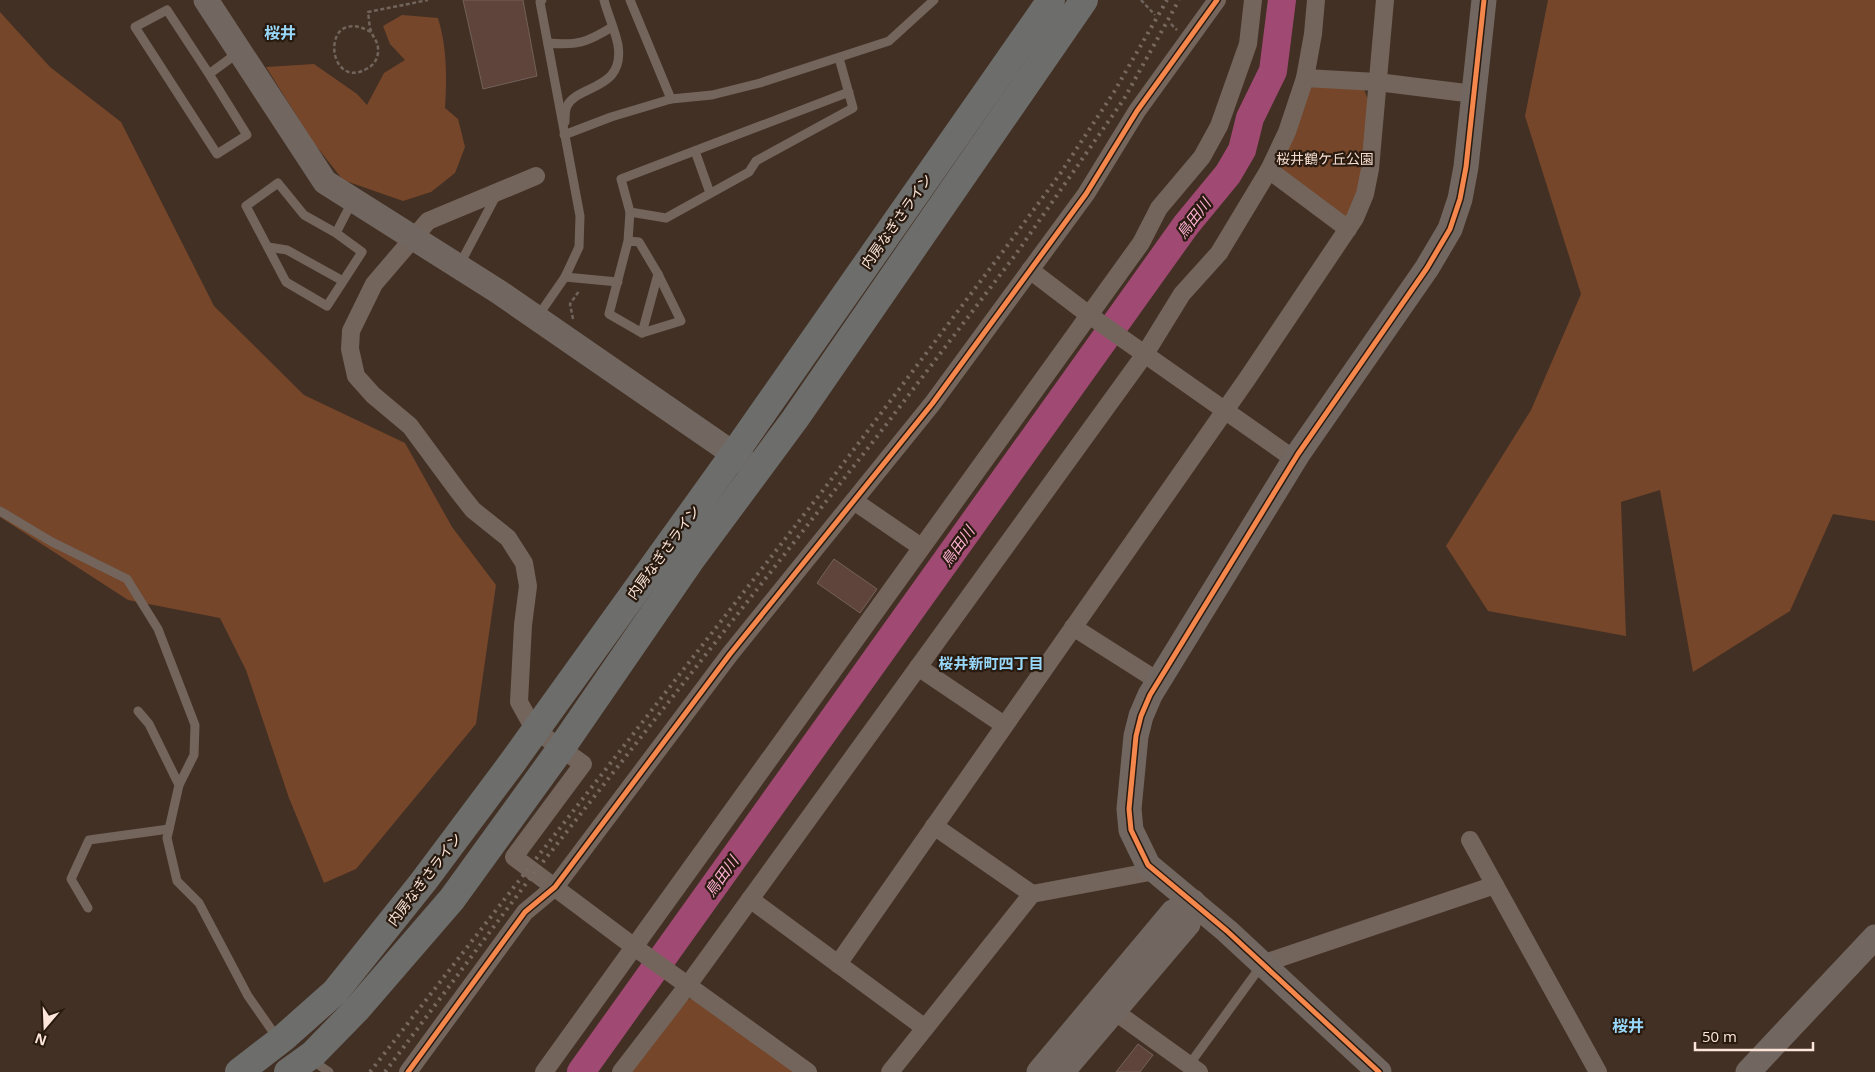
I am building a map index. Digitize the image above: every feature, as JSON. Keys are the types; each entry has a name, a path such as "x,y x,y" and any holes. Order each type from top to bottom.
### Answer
{"highway":[{"name":"内房なぎさライン","path":"239,1072 280,1041 336,992 428,874 512,763 534,729 734,454 1051,0"},
{"name":"内房なぎさライン","path":"308,1067 452,899 562,747 690,561 758,472 1084,0"}],"street":[{"path":"206,0 325,182 537,318 758,472"},
{"path":"408,1072 525,912 555,887 730,654 932,404 1086,194 1137,111 1217,0"},
{"path":"544,1072 921,547 1092,317 1141,243 1159,208 1202,156 1219,126 1248,44 1253,0"},
{"path":"621,1072 683,982 750,899 918,667 1182,294 1219,253 1269,170 1286,132 1305,78 1314,34 1316,0"},
{"path":"838,964 1225,410 1348,229 1365,194 1370,169 1385,0"},
{"path":"1379,1072 1193,902 1148,865 1131,830 1129,808 1136,736 1141,716 1158,682 1294,459 1427,268 1450,229 1460,199 1466,168 1484,0"},
{"path":"1305,78 1377,82 1474,94"},
{"path":"1269,170 1348,229"},
{"path":"536,176 428,222 413,238 374,284 351,331 350,349 356,376 372,395 410,426 430,457 463,498 473,510 508,538 524,563 528,586 522,625 519,702 534,729 562,747 583,764 514,857 633,946 808,1072"},
{"path":"1030,270 1092,317 1294,459"},
{"path":"854,501 921,547"},
{"path":"1073,627 1158,682"},
{"path":"918,667 1004,725"},
{"path":"934,826 1032,894"},
{"path":"1470,840 1598,1072"},
{"path":"890,1072 1032,894 1155,871"},
{"path":"1262,964 1495,885"},
{"path":"750,899 925,1028"},
{"path":"1062,1072 1188,924 1193,902"},
{"path":"1039,1072 1173,912 1193,902"},
{"path":"1748,1072 1875,937"},
{"path":"1114,1011 1194,1068"}],"lane":[{"path":"537,318 566,277 579,247 580,216 540,2 542,0"},
{"path":"564,135 566,106 578,95 602,85 615,68 618,46 604,0"},
{"path":"630,0 671,99"},
{"path":"564,135 611,117 671,99 712,95 760,83 889,41 934,0"},
{"path":"167,10 209,74 246,135 217,154 135,27 167,10"},
{"path":"548,43 569,46 589,41 612,26"},
{"path":"209,74 239,51"},
{"path":"630,212 666,218 749,172 756,161 853,108 839,58"},
{"path":"628,241 639,242 658,274 681,321 642,333 609,314 628,241 630,212 621,179 849,92"},
{"path":"695,151 710,193"},
{"path":"278,183 304,215 336,233 362,252 327,306 286,282 268,247 246,206 278,183"},
{"path":"458,267 497,194"},
{"path":"336,233 353,200"},
{"path":"268,247 287,250 343,281"},
{"path":"642,333 658,274"},
{"path":"566,277 618,282"},
{"path":"0,511 52,542 127,579 158,629 195,725 194,755 178,785 167,838 177,881 199,903 248,996 280,1041"},
{"path":"138,711 149,724 178,785"},
{"path":"88,908 71,879 89,840 169,829"},
{"path":"1194,1068 1262,964"}],"path":[{"path":"371,32 362,27 352,26 342,30 335,38 332,48 334,58 340,66 349,72 360,72 369,68 376,60 379,50 377,40 371,32 368,12 428,0"},
{"path":"1141,0 1155,15"},
{"path":"573,319 570,304 579,290 587,289"}],"green space":[{"path":"1548,0 1875,0 1875,521 1833,514 1790,611 1693,672 1660,490 1621,502 1626,636 1488,611 1446,546 1531,410 1581,294 1525,116"},
{"path":"0,12 50,67 121,122 214,306 304,395 405,443 452,527 496,585 476,724 356,869 324,883 289,798 246,670 220,618 128,600 0,517"},
{"path":"402,15 438,18 446,63 445,108 458,119 465,147 455,173 431,192 403,201 343,180 313,142 266,67 314,64 357,94 367,105 384,73 405,60 390,44 383,26"},
{"name":"桜井鶴ケ丘公園","path":"1306,87 1363,87 1371,107 1363,191 1345,222 1278,173"},
{"path":"692,998 794,1072 627,1072 687,1000"}],"building":[{"path":"463,0 523,0 537,76 483,89"},
{"path":"834,559 877,589 860,613 817,583"},
{"path":"1138,1044 1153,1055 1140,1072 1116,1072"}],"waterway":[{"name":"鳥田川","path":"581,1072 1186,225 1228,174 1242,150 1250,118 1273,71 1282,0"}],"railway":[{"path":"370,1072 824,489 1007,246 1060,174 1114,92 1167,0"},
{"path":"385,1072 528,881 879,434 1016,254 1124,99 1179,0"}],"cycle path":[{"path":"408,1072 525,912 555,887 730,654 932,404 1086,194 1137,111 1217,0"},
{"path":"1379,1072 1227,931 1148,865 1131,830 1129,809 1136,736 1141,716 1150,695 1298,454 1427,268 1450,229 1460,199 1466,167 1484,0"}],"district":[{"name":"桜井","path":"280,33"},
{"name":"桜井新町四丁目","path":"991,663"},
{"name":"桜井","path":"1628,1026"}]}
